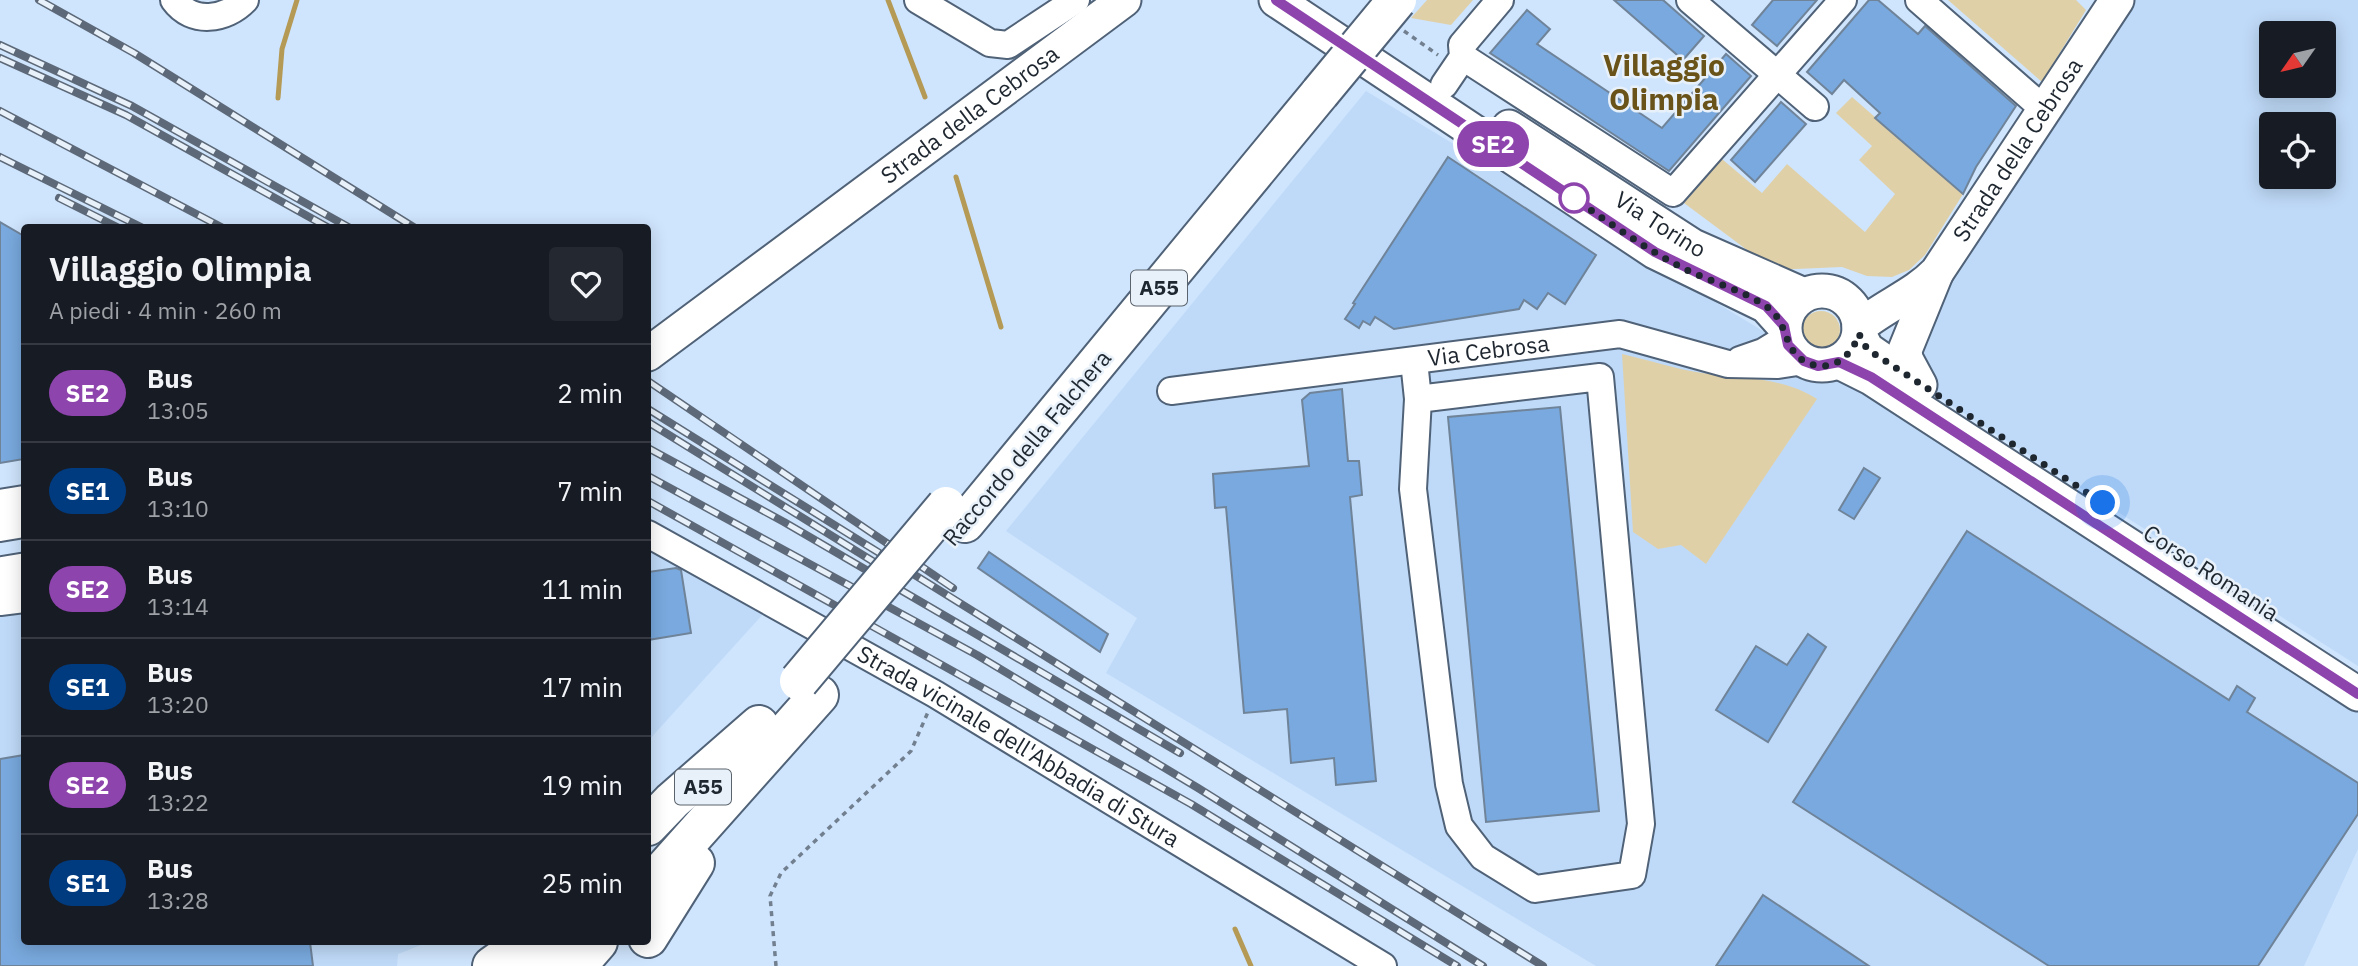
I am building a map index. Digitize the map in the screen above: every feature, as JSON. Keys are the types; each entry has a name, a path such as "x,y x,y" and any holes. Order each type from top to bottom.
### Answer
{"highway":[{"name":"Raccordo della Falchera","path":"651,884 727,798 809,688 1309,86 1365,0"},
{"name":"Raccordo della Falchera","path":"1309,86 1400,15"},
{"name":"Raccordo della Falchera","path":"651,846 759,725 809,688"},
{"name":"A55","path":"651,823 671,801 759,725"},
{"path":"651,934 691,872 727,798"},
{"path":"492,966 522,945"},
{"path":"542,966 561,945"},
{"path":"576,966 595,945"},
{"path":"635,966 645,945"}],"main road":[{"name":"Strada della Cebrosa","path":"651,352 1124,0"},
{"name":"Via Torino","path":"1276,0 1655,252 1766,306 1791,342"},
{"name":"Via Torino","path":"1314,0 1455,70 1693,246 1804,295"},
{"name":"Strada della Cebrosa","path":"1859,331 1937,272 2117,0"},
{"path":"1920,385 1906,359 1905,350 1937,272"},
{"path":"1839,295 1856,312 1859,331 1855,346 1839,362 1818,366 1791,342 1790,309 1804,295 1815,291 1839,295 1858,291 1911,293"},
{"name":"Corso Romania","path":"1859,331 1867,349 1920,385 2358,667"},
{"name":"Corso Romania","path":"1839,362 1871,377 2358,694"},
{"path":"0,573 21,570"}],"street":[{"path":"174,0 190,14 204,18 219,17 233,11 245,0"},
{"path":"918,0 990,43 1008,46 1076,0"},
{"path":"1455,70 1462,45 1500,0"},
{"path":"1690,0 1815,107"},
{"path":"1777,76 1843,0"},
{"path":"1919,0 2045,110"},
{"name":"Via Torino","path":"1455,70 1673,193 1777,76"},
{"name":"Via Cebrosa","path":"1171,391 1620,334 1728,364 1791,342"},
{"path":"1414,361 1418,399 1413,489 1449,784 1459,826 1483,856 1535,889 1632,875 1641,824 1600,376 1418,399"},
{"path":"0,502 21,499"},
{"path":"0,528 21,524"},
{"name":"Strada vicinale dell'Abbadia di Stura","path":"651,536 935,694 1383,966"},
{"path":"0,602 21,599"}],"path":[{"path":"1400,15 1455,70"},
{"path":"776,966 770,896 781,873 911,751 935,694"}],"shaded area":[{"path":"1427,0 1473,0 1451,25 1411,18"},
{"path":"1948,0 2076,0 2086,10 2042,82"},
{"path":"2117,0 2358,0 2358,666 1920,385 1905,350"},
{"path":"1366,91 1930,432 2044,510 2358,712 2358,849 2304,966 1596,966 1106,673 1137,618 1006,531"},
{"path":"1852,97 1963,194 1925,255 1909,270 1892,277 1867,276 1842,267 1774,270 1684,203 1722,159 1762,193 1787,164 1865,232 1895,194 1859,160 1872,146 1836,113"},
{"path":"1821,311 1835,316 1840,330 1835,344 1821,349 1807,344 1802,330 1807,316"},
{"path":"1622,354 1702,373 1776,382 1817,399 1706,564 1681,545 1658,549 1633,532"},
{"path":"651,549 765,612 651,738"},
{"path":"21,614 21,945 421,945 398,954 397,966 0,966 0,616"}],"building":[{"path":"1614,0 1663,0 1704,36 1683,60"},
{"path":"1773,0 1817,0 1777,46 1752,25"},
{"path":"1869,0 1878,0 1918,34 1925,26 2016,106 1976,167 1963,194 1875,118 1880,113 1844,80 1832,94 1807,72"},
{"path":"1527,10 1550,29 1537,44 1662,128 1726,54 1751,76 1669,171 1490,53"},
{"path":"1781,102 1806,124 1755,182 1731,160"},
{"path":"1448,157 1596,255 1565,304 1548,293 1537,309 1524,300 1519,309 1394,329 1375,317 1370,325 1363,321 1359,328 1345,319 1355,304 1353,303"},
{"path":"0,222 21,234 21,460 0,463"},
{"path":"1342,389 1348,461 1359,461 1362,495 1350,497 1376,781 1336,785 1334,758 1291,763 1287,709 1244,713 1226,507 1215,508 1213,474 1309,466 1302,400 1310,393"},
{"path":"1560,407 1599,811 1486,822 1448,417"},
{"path":"1864,468 1880,478 1854,519 1839,510"},
{"path":"1967,531 2229,700 2237,686 2255,698 2247,712 2358,783 2358,814 2258,966 2049,966 1793,802"},
{"path":"989,552 1108,634 1100,652 978,568"},
{"path":"676,568 681,570 691,633 651,640 651,572"},
{"path":"1808,634 1826,647 1768,742 1716,710 1756,646 1787,665"},
{"path":"21,756 21,945 310,945 313,966 0,966 0,759"},
{"path":"1763,895 1869,966 1716,966"}],"waterway":[{"path":"278,98 282,49 297,0"},
{"path":"888,0 925,97"},
{"path":"956,177 1001,327"},
{"path":"1235,929 1251,966"}],"railway":[{"path":"39,0 134,53 409,224"},
{"path":"0,45 132,106 343,224"},
{"path":"0,58 126,115 322,224"},
{"path":"0,111 215,224"},
{"path":"0,157 135,224"},
{"path":"59,198 111,224"},
{"path":"651,383 953,588"},
{"path":"651,411 1543,966"},
{"path":"651,424 874,562"},
{"path":"651,450 784,522 1180,753"},
{"path":"651,478 977,655 1198,788 1483,966"},
{"path":"651,503 1191,804 1457,966"}],"bus line":[{"name":"SE2","path":"1276,0 1655,252 1683,268 1766,306 1784,326 1788,345 1804,361 1818,366 1839,362 1871,377 2358,694"}],"district":[{"name":"Villaggio Olimpia","path":"1664,83"}],"route":[{"path":"1574,198 1567,194 1683,268 1766,306 1784,326 1788,345 1804,361 1818,366 1839,362 1849,355 1859,334 1867,349 2103,503"}]}
